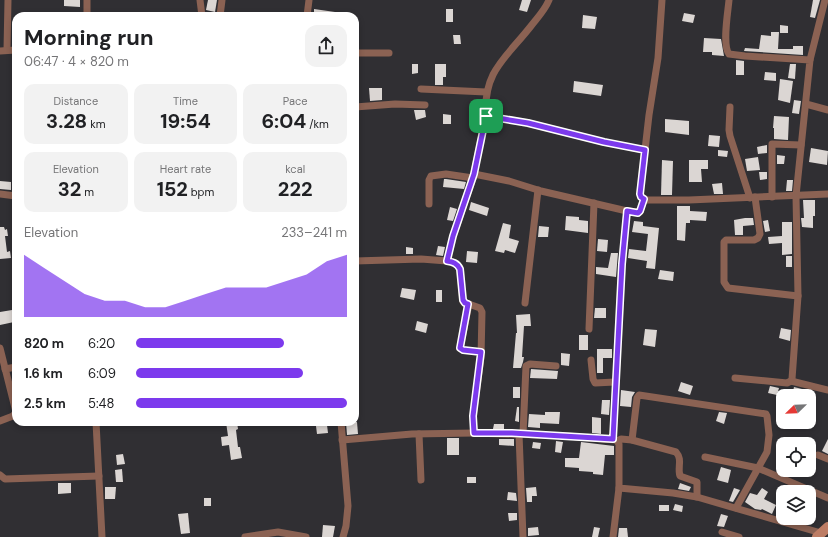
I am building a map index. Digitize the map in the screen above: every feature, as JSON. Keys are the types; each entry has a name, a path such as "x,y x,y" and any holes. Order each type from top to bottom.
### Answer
{"street":[{"path":"3,50 8,0"},
{"path":"87,0 87,12"},
{"path":"200,0 202,12"},
{"path":"220,12 222,0"},
{"path":"308,12 309,0"},
{"path":"447,261 453,236 473,176 486,116 486,92 493,73 506,55 546,8 548,0"},
{"path":"662,0 658,58 649,115 640,194 641,197 644,199 689,200 828,194"},
{"path":"729,0 726,50 729,54 810,60"},
{"path":"791,381 798,296 796,196 810,60 825,0"},
{"path":"359,53 389,53"},
{"path":"421,89 486,92"},
{"path":"359,107 394,104 425,105"},
{"path":"806,104 828,110"},
{"path":"730,106 730,136 752,197 760,234 758,238 754,240 726,240 724,242 724,282 728,288 798,296"},
{"path":"486,116 528,123 604,142 645,150"},
{"path":"772,197 772,144 801,145"},
{"path":"429,204 429,180 431,176 446,174 509,181 538,190 627,211 640,212 644,199"},
{"path":"525,303 538,190"},
{"path":"0,194 12,196"},
{"path":"589,329 594,203"},
{"path":"613,537 619,488 616,440 616,382 622,264 627,211"},
{"path":"359,261 422,259 447,261 458,265 460,269 463,300 465,303 480,308 482,312 481,352 473,416 474,433"},
{"path":"468,304 460,348 463,350 481,352"},
{"path":"0,348 12,396"},
{"path":"592,360 593,379 595,383 616,382"},
{"path":"523,537 521,434 526,366 530,364 556,366"},
{"path":"5,369 12,368"},
{"path":"735,378 787,383 791,381 828,390"},
{"path":"632,440 637,398 639,395 766,414 769,428 769,443 767,452 736,508"},
{"path":"0,421 12,416"},
{"path":"96,426 102,537"},
{"path":"341,426 348,506 346,526 343,537"},
{"path":"342,440 419,434 474,433 632,440 676,452 680,458 680,476 697,482 697,497"},
{"path":"419,434 421,480"},
{"path":"818,455 828,459"},
{"path":"706,457 758,468 828,498"},
{"path":"0,475 5,479 99,476"},
{"path":"619,488 673,493 697,497 822,533"},
{"path":"245,537 278,532 306,537"},
{"path":"722,532 739,537"}],"building":[{"path":"64,0 80,0 80,7 64,6"},
{"path":"208,0 217,0 215,12 206,10"},
{"path":"522,0 531,0 527,12 519,10"},
{"path":"813,0 820,0 815,18 810,17"},
{"path":"314,9 335,12 314,12"},
{"path":"446,9 453,9 453,22 446,22"},
{"path":"684,13 695,15 693,23 682,21"},
{"path":"583,15 597,17 595,29 582,28"},
{"path":"780,25 788,26 788,33 780,33"},
{"path":"771,32 779,32 778,49 793,49 793,46 803,46 803,55 744,51 745,48 759,49 761,35 771,36"},
{"path":"453,35 460,35 461,44 454,44"},
{"path":"704,38 721,39 724,56 712,55 712,52 703,52"},
{"path":"736,60 744,61 744,75 736,75"},
{"path":"412,64 418,64 418,73 412,74"},
{"path":"435,64 446,64 446,77 443,77 443,85 435,85"},
{"path":"790,64 796,64 795,79 788,78"},
{"path":"765,72 776,73 776,81 764,80"},
{"path":"780,79 793,81 790,103 778,100"},
{"path":"574,81 603,85 601,96 573,92"},
{"path":"369,88 382,88 382,100 370,101"},
{"path":"794,100 801,101 799,114 792,113"},
{"path":"414,110 425,110 426,117 416,120"},
{"path":"443,114 451,115 451,124 443,124"},
{"path":"774,116 789,117 788,140 774,139"},
{"path":"665,119 689,121 689,135 665,132"},
{"path":"709,135 720,136 719,147 708,146"},
{"path":"767,145 767,153 758,154 757,147"},
{"path":"811,148 828,151 827,165 809,162"},
{"path":"718,150 728,151 727,157 718,156"},
{"path":"777,155 785,156 784,164 777,164"},
{"path":"758,157 760,170 747,171 745,159"},
{"path":"662,160 673,161 672,195 661,195"},
{"path":"689,160 708,160 708,169 701,169 702,182 689,182"},
{"path":"759,172 767,172 767,179 760,180"},
{"path":"444,179 466,182 464,189 443,187"},
{"path":"787,180 793,180 792,191 786,191"},
{"path":"0,181 11,182 11,190 0,189"},
{"path":"722,183 723,194 714,194 712,184"},
{"path":"803,200 815,200 813,228 802,227 801,218 804,218"},
{"path":"471,202 489,208 487,216 469,210"},
{"path":"677,206 690,206 690,211 707,212 706,221 690,220 690,223 686,223 685,241 677,240"},
{"path":"450,207 457,209 453,221 447,220"},
{"path":"566,216 579,217 579,220 588,221 588,233 565,230"},
{"path":"753,218 754,225 743,226 743,235 735,235 734,220"},
{"path":"768,220 770,231 765,232 763,221"},
{"path":"634,221 643,222 643,226 659,228 655,269 646,268 647,261 628,258 629,249 646,251 648,234 632,232"},
{"path":"782,222 792,222 792,254 782,255 782,243 769,244 768,237 782,236"},
{"path":"503,223 511,225 509,238 519,241 515,253 505,250 504,253 495,251"},
{"path":"539,226 549,227 548,237 538,237"},
{"path":"0,227 4,227 5,230 7,229 8,236 5,236 7,252 10,251 11,258 0,259"},
{"path":"598,239 608,240 607,252 597,251"},
{"path":"438,246 445,247 443,256 436,255"},
{"path":"406,247 413,248 413,254 406,254"},
{"path":"467,251 478,252 477,263 466,262"},
{"path":"611,253 618,253 616,277 596,274 596,267 608,268"},
{"path":"786,256 792,256 792,267 786,267"},
{"path":"660,270 674,272 673,281 658,279"},
{"path":"402,288 416,290 414,300 400,297"},
{"path":"436,290 442,290 442,302 436,302"},
{"path":"595,308 606,308 606,318 594,318"},
{"path":"12,310 12,322 0,325 0,312"},
{"path":"530,314 531,326 524,326 523,362 521,368 513,368 517,333 516,315"},
{"path":"417,321 428,324 426,333 415,330"},
{"path":"781,328 791,330 790,341 779,338"},
{"path":"645,329 657,330 655,347 643,345"},
{"path":"579,335 588,335 588,350 579,350"},
{"path":"597,349 612,349 612,358 603,358 603,373 597,373"},
{"path":"561,353 570,354 569,366 561,365"},
{"path":"531,369 558,371 557,379 530,378"},
{"path":"681,382 693,386 690,395 678,391"},
{"path":"770,386 779,388 776,389 776,395 768,393"},
{"path":"513,387 520,387 520,398 513,398"},
{"path":"621,390 635,392 632,397 631,407 620,406"},
{"path":"602,400 610,400 609,415 601,414"},
{"path":"517,407 519,407 519,422 515,421"},
{"path":"545,412 560,412 559,424 540,423 540,428 528,427 529,414 545,415"},
{"path":"719,412 727,413 724,424 716,421"},
{"path":"592,417 601,418 601,434 592,433"},
{"path":"494,424 504,424 504,429 493,429"},
{"path":"227,426 238,426 238,429 236,430 238,447 240,447 242,458 231,460 229,445 222,446 221,437 228,436"},
{"path":"316,426 327,426 328,433 317,434"},
{"path":"346,426 357,426 358,434 347,435"},
{"path":"447,438 459,438 459,455 447,455"},
{"path":"499,439 514,439 514,446 499,445"},
{"path":"828,439 828,454 822,451"},
{"path":"556,441 563,442 561,453 555,452"},
{"path":"533,442 541,443 540,449 532,448"},
{"path":"581,442 614,446 614,455 605,455 603,475 593,474 593,472 579,471 579,468 565,467 565,458 579,458"},
{"path":"123,454 125,464 117,465 116,455"},
{"path":"721,467 731,470 728,483 717,480"},
{"path":"122,469 123,482 116,482 115,470"},
{"path":"467,477 476,477 476,483 467,483"},
{"path":"58,483 71,483 71,493 58,494"},
{"path":"680,483 691,487 689,491 678,489"},
{"path":"105,487 116,487 115,499 105,499"},
{"path":"536,487 537,496 532,496 532,502 527,502 526,488"},
{"path":"734,488 740,490 733,502 729,501"},
{"path":"762,488 768,492 764,499 776,505 772,514 762,509 755,509 745,502 750,493 757,495"},
{"path":"508,492 516,493 517,501 507,500"},
{"path":"204,498 211,498 211,506 204,506"},
{"path":"675,504 683,506 682,512 673,510"},
{"path":"659,505 669,505 669,511 659,511"},
{"path":"188,513 190,533 181,534 178,514"},
{"path":"508,513 517,513 517,520 509,521"},
{"path":"721,514 728,516 724,527 717,526"},
{"path":"323,525 335,526 333,537 322,537"},
{"path":"538,527 539,535 528,536 528,528"},
{"path":"594,527 600,528 598,537 592,537"},
{"path":"619,528 627,528 628,537 618,537"}],"route":[{"path":"486,116 528,123 604,142 645,150 640,194 644,199 640,212 627,211 617,345 613,439 512,433 474,433 473,416 481,352 463,350 460,348 468,304 463,300 460,269 458,265 447,261 453,236 474,174 486,116"}]}
